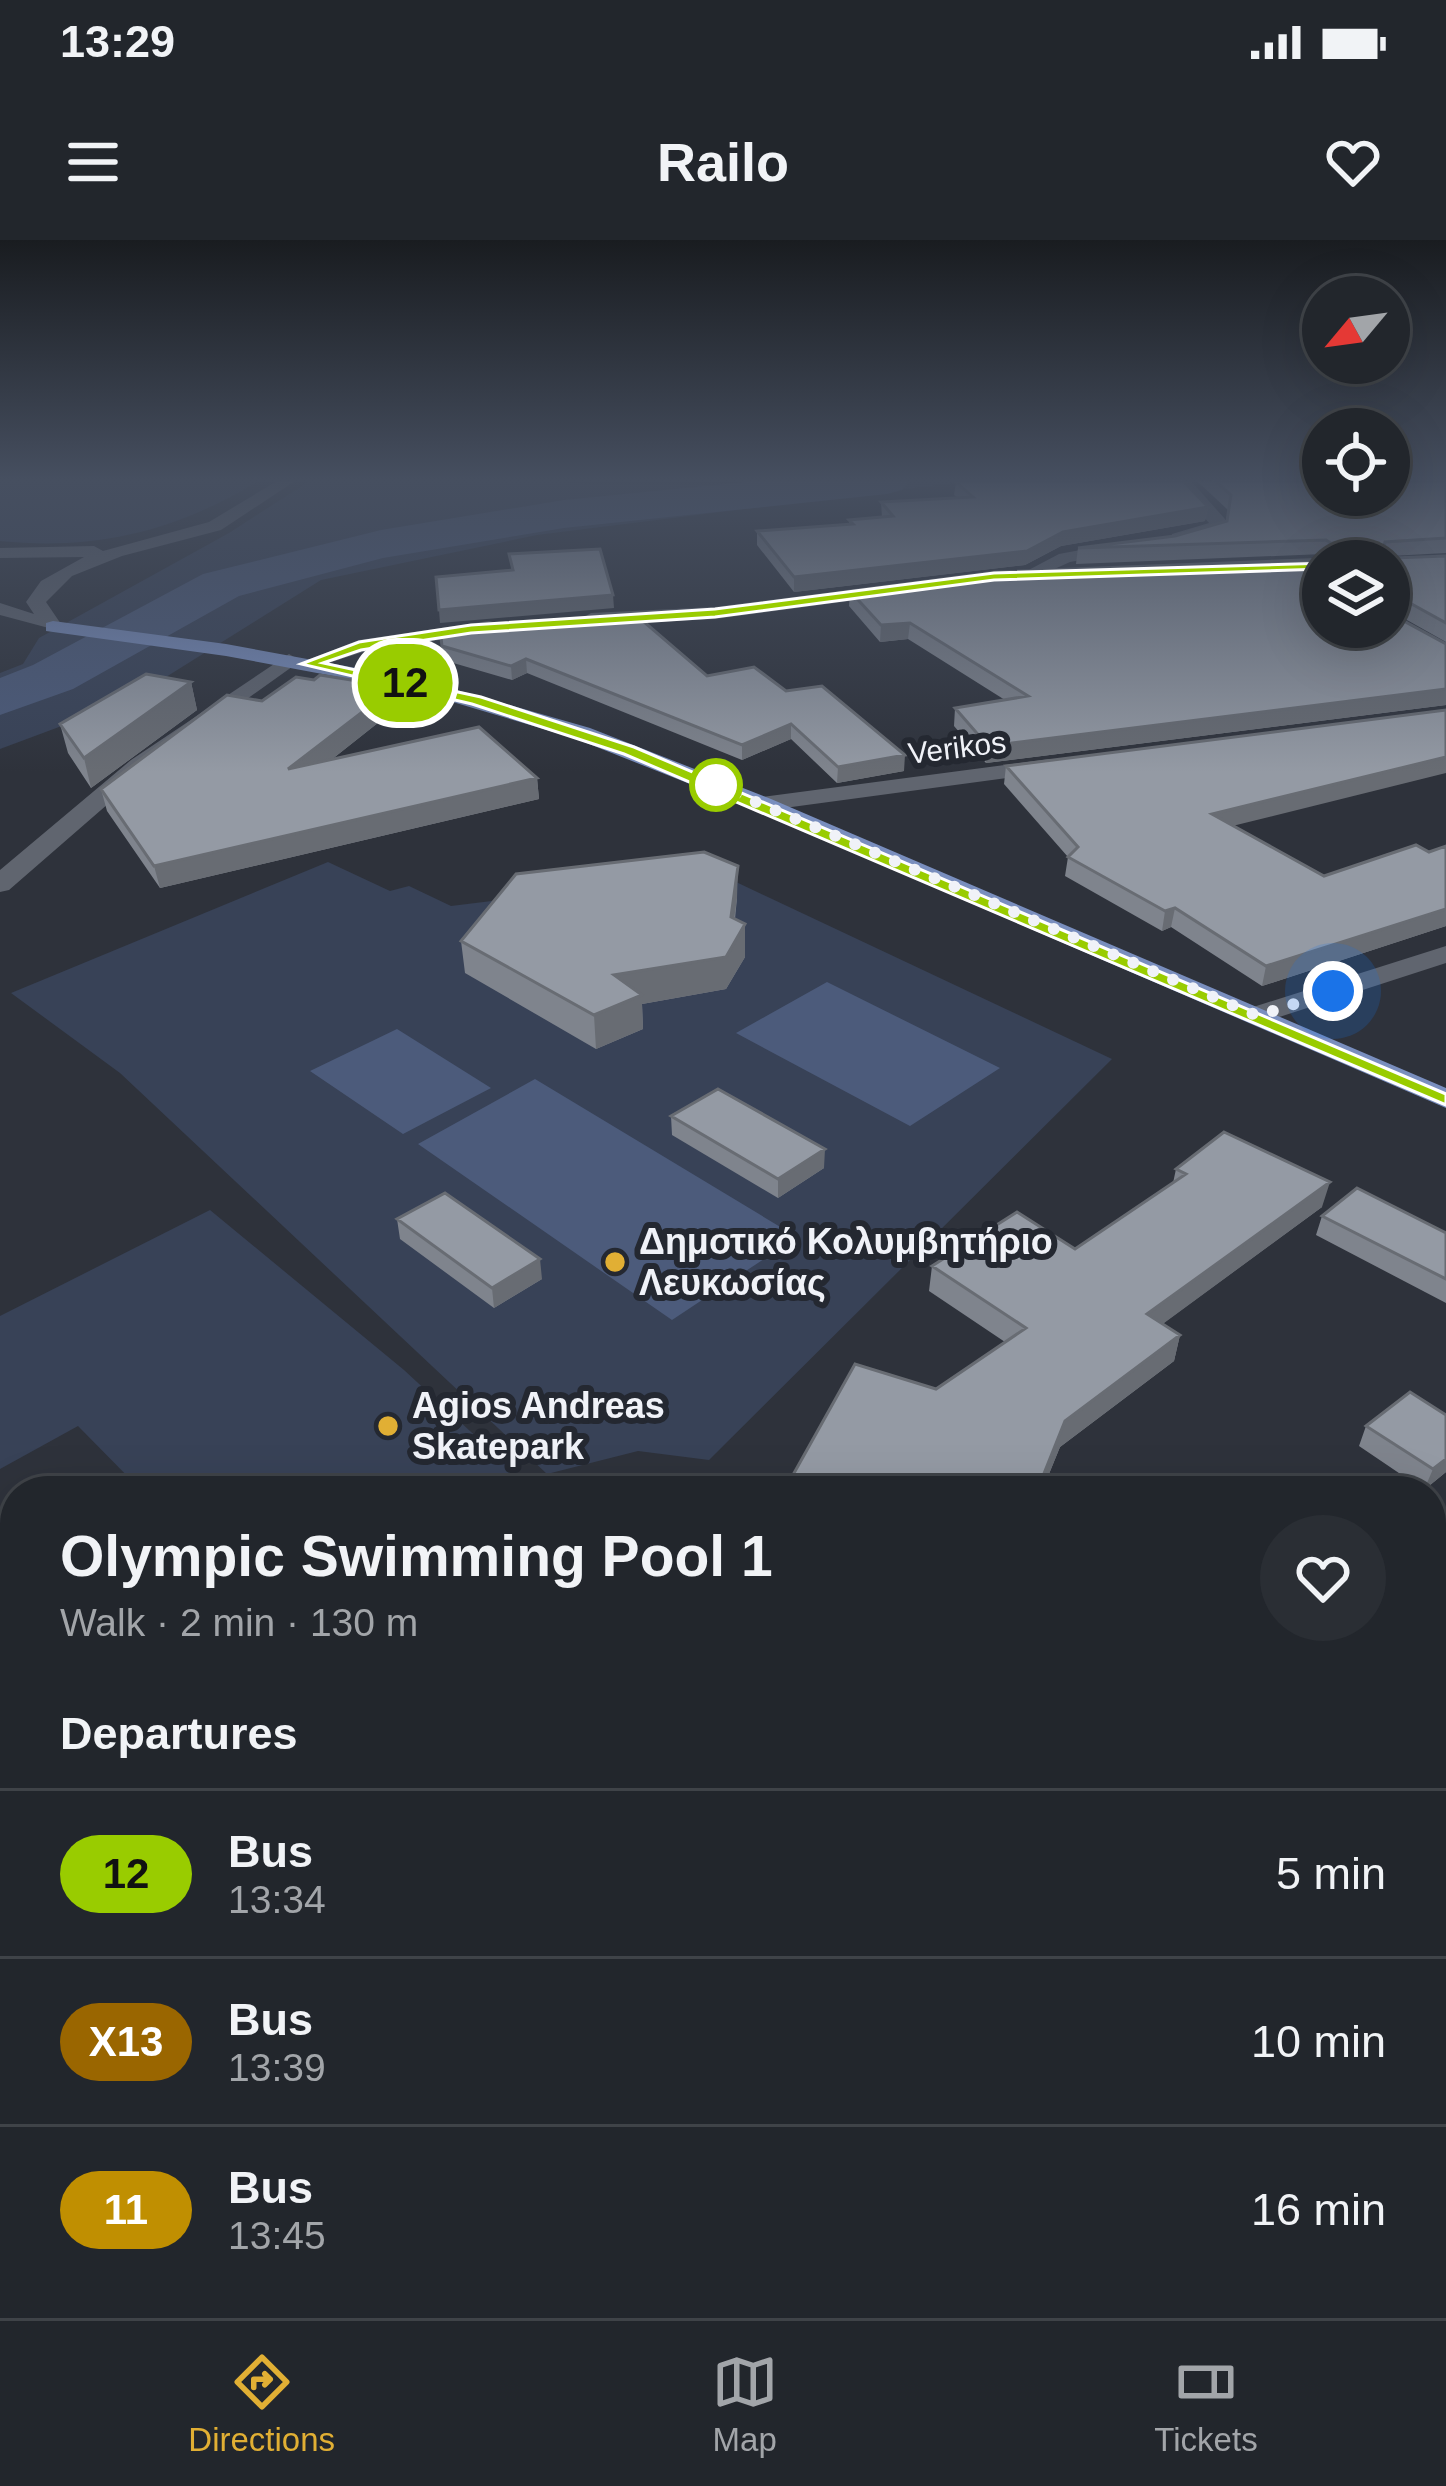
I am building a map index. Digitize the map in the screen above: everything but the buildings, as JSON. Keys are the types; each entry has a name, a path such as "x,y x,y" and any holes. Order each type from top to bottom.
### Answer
{"main road":[{"path":"55,627 298,662 422,686 532,716 762,804 1446,1099"}],"street":[{"path":"55,627 37,602 50,583 60,578"},
{"path":"572,620 715,613 908,588"},
{"path":"0,609 55,627"},
{"path":"0,884 75,812 139,761 298,662 359,646 517,624"},
{"name":"Verikos","path":"762,804 1068,764"},
{"path":"1258,1016 1446,954"}],"shaded area":[{"path":"148,578 331,578 126,702 0,749 0,673 23,664 39,638"},
{"name":"Δημοτικό Κολυμβητήριο Λευκωσίας","path":"328,862 390,891 409,886 451,906 717,873 1112,1059 709,1460 638,1451 547,1474 120,1073 11,993"},
{"path":"827,982 1000,1068 910,1126 736,1033"},
{"path":"397,1029 491,1088 403,1134 310,1071"},
{"path":"535,1079 797,1237 672,1320 418,1144"},
{"path":"210,1210 404,1370 519,1476 127,1476 78,1426 0,1469 0,1316"}],"waterway":[{"path":"0,698 53,677 221,585 248,578"}],"bus line":[{"name":"12","path":"987,578 715,613 471,629 359,646 308,664 476,700 629,751 1446,1098"}],"place":[{"name":"Δημοτικό Κολυμβητήριο Λευκωσίας","path":"615,1262"},
{"name":"Agios Andreas Skatepark","path":"388,1426"}],"route":[{"path":"716,785 1258,1016 1333,991"}]}
